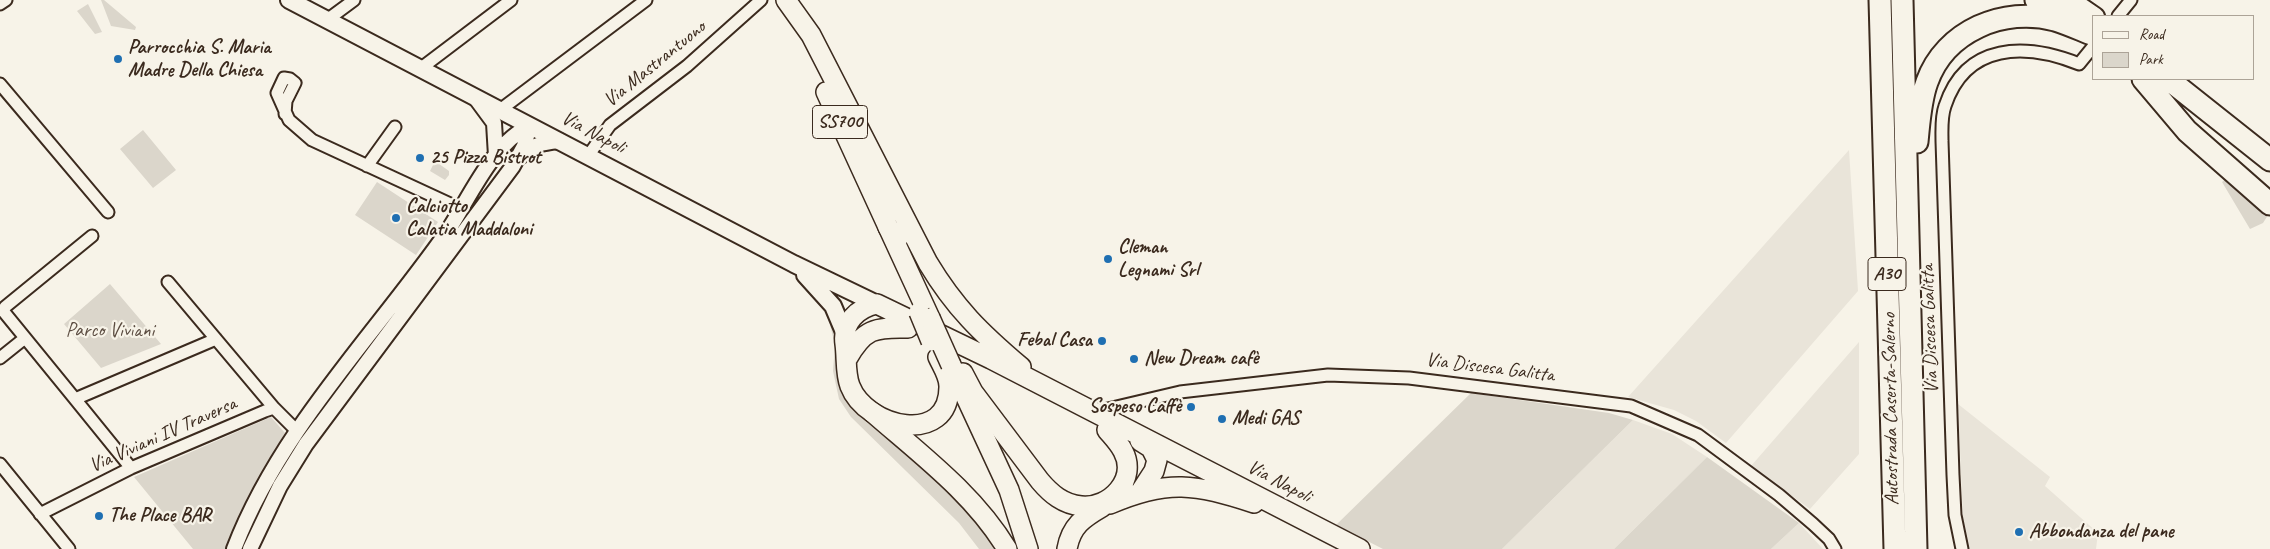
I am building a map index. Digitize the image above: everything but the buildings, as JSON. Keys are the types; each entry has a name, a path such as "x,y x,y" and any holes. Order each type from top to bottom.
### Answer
{"highway":[{"path":"1867,0 1870,53 1883,114"},
{"name":"Autostrada Caserta-Salerno","path":"1880,0 1895,549"},
{"name":"Autostrada Caserta-Salerno","path":"1902,0 1916,549"},
{"path":"2036,0 2072,17 2092,38"},
{"path":"2068,0 2092,17"},
{"path":"2078,0 2092,16"},
{"path":"1912,362 1923,305 1917,143 1922,102 1934,66 1960,38 1971,30 1997,19 2023,16 2054,20 2092,39"},
{"path":"2144,80 2187,131 2270,204"},
{"path":"2169,80 2270,160"}],"main road":[{"name":"Via Napoli","path":"289,0 794,264 913,320 1308,522"},
{"name":"SS700","path":"787,6 1009,490 1028,549"},
{"path":"787,6 811,35 928,263 944,289 966,318 1045,387"},
{"path":"794,264 819,288 833,306 844,332 850,387 859,400 975,505 994,528 1007,549"},
{"name":"Via Napoli","path":"877,304 908,328 1107,430 1254,503 1308,522"},
{"path":"844,332 852,317 860,309 877,304 874,322 856,344 847,359"},
{"path":"868,331 881,328 908,328"},
{"path":"872,412 901,426 916,426 939,413 946,402 950,364"},
{"path":"950,364 1050,493 1068,504 1083,507 1100,503 1113,496 1126,480 1128,468 1124,452 1107,430"},
{"path":"1070,399 1098,421 1148,445 1155,454 1156,466 1141,491"},
{"path":"1067,549 1073,529 1082,518 1102,507 1141,491 1172,486 1200,488 1214,490 1254,503"},
{"path":"1308,522 1360,549"}],"street":[{"path":"0,4 6,0"},
{"path":"327,20 354,0"},
{"path":"420,68 511,0"},
{"path":"500,110 646,0"},
{"path":"2119,15 2131,0"},
{"name":"Via Mastrantuono","path":"588,156 610,125 687,66 754,2"},
{"name":"Via Discesa Galitta","path":"1962,549 1955,516 1953,475 1942,141 1944,107 1954,87 1970,68 1994,55 2010,51 2041,51 2079,64 2092,41"},
{"path":"0,84 108,212"},
{"path":"475,97 494,123 496,156"},
{"path":"285,114 299,130 312,140 461,209"},
{"path":"250,549 280,486 359,360 496,156 511,137 530,126"},
{"path":"513,166 524,146 530,126"},
{"path":"367,166 395,127"},
{"path":"234,549 269,476 297,431 359,360 527,149 536,144 560,141"},
{"path":"92,236 5,307 4,312 131,468"},
{"path":"168,282 274,408 297,431"},
{"path":"0,358 25,338"},
{"path":"75,399 216,338"},
{"name":"Via Discesa Galitta","path":"1095,412 1180,392 1328,375 1409,378 1631,406 1698,435 1779,495 1829,539 1835,549"},
{"name":"Via Viviani IV Traversa","path":"40,514 131,468 274,408"},
{"path":"0,464 69,549"}],"shaded area":[{"path":"1849,150 1858,291 1726,443 1696,421 1674,410 1628,397"},
{"path":"1859,342 1859,454 1810,509 1751,466"},
{"path":"1958,404 2050,477 2045,486 2098,533 2096,549 1970,549 1963,518"},
{"path":"1633,420 1672,434 1707,457 1614,549 1502,549"},
{"path":"1799,523 1823,549 1771,549"}],"green space":[{"path":"101,0 104,0 136,27 135,30 111,26"},
{"path":"88,4 102,32 95,34 77,11"},
{"path":"143,130 176,170 153,188 120,149"},
{"path":"435,161 449,171 449,175 445,180 430,171"},
{"path":"2228,177 2270,212 2263,223 2250,229 2222,182"},
{"name":"Calciotto Calatia Maddaloni","path":"377,182 438,222 416,255 355,215"},
{"name":"Parco Viviani","path":"110,284 161,344 101,368 64,324"},
{"path":"827,312 839,329 840,367 953,490 1001,549 979,549 959,523 851,417 839,399 833,371 835,345"},
{"path":"1471,393 1609,413 1633,420 1502,549 1383,549 1336,525"},
{"path":"271,417 285,433 268,462 227,549 193,549 134,477"},
{"path":"1707,457 1799,523 1771,549 1614,549"}],"place":[{"name":"Parrocchia S. Maria Madre Della Chiesa","path":"118,59"},
{"name":"25 Pizza Bistrot","path":"420,158"},
{"name":"Calciotto Calatia Maddaloni","path":"396,218"},
{"name":"Cleman Legnami Srl","path":"1108,259"},
{"name":"Febal Casa","path":"1102,341"},
{"name":"New Dream cafè","path":"1134,359"},
{"name":"Sospeso Caffè","path":"1191,407"},
{"name":"Medi GAS","path":"1222,419"},
{"name":"The Place BAR","path":"99,516"},
{"name":"Abbondanza del pane","path":"2019,532"}]}
